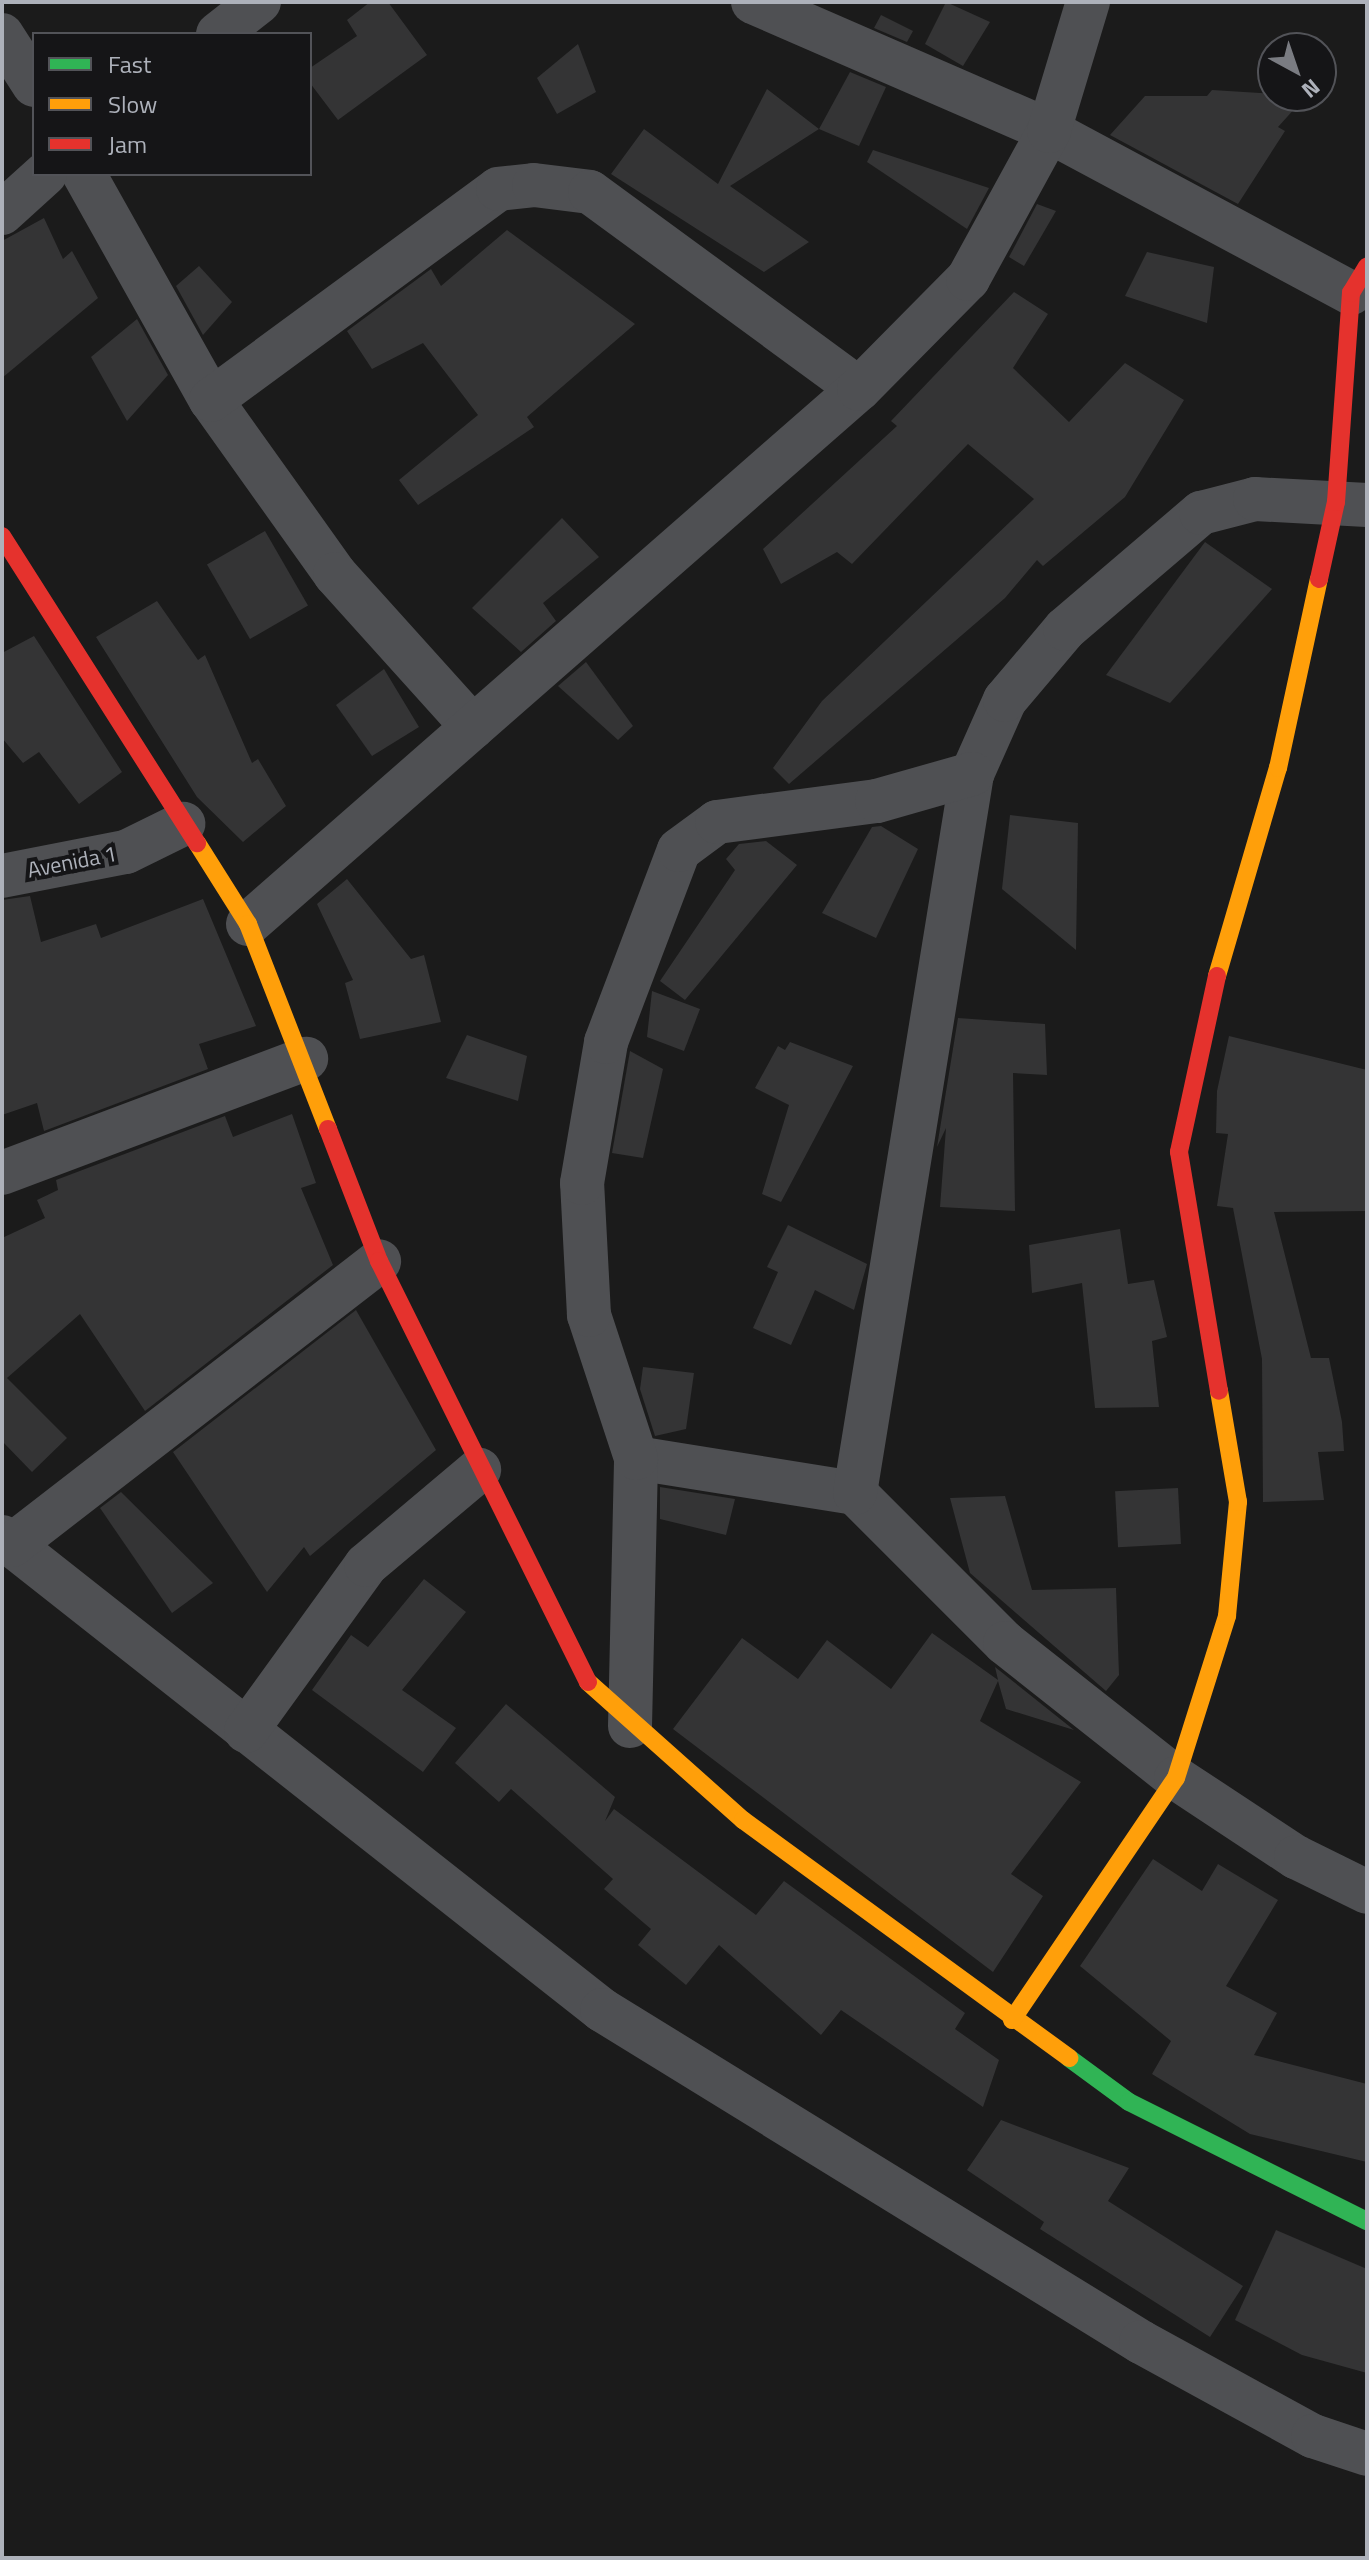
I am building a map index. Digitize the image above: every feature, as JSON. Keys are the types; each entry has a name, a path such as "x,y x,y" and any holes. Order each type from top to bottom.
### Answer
{"street":[{"path":"221,32 259,2"},
{"path":"753,2 1049,131 1359,280 1352,504 1207,1012 1179,1152 1238,1502 1227,1616 1176,1778 1012,2020"},
{"path":"248,924 859,389 968,279 1049,131 1088,2"},
{"path":"2,35 32,82"},
{"path":"2,213 43,176"},
{"path":"85,176 211,400 335,574 473,727"},
{"path":"211,400 498,189 534,185 590,192 859,389"},
{"path":"855,1493 972,774 1005,700 1065,629 1201,513 1255,499 1352,504"},
{"path":"2,536 248,924 306,1059 379,1261 578,1671 630,1726 1012,2020 1129,2102 1367,2221"},
{"path":"630,1726 636,1458 589,1315 582,1183 606,1042 679,850 717,822 877,801 972,774"},
{"name":"Avenida 1","path":"2,876 126,852 183,824"},
{"path":"2,1173 306,1059"},
{"path":"379,1261 7,1541 602,2010 1141,2342 1313,2436 1367,2454"},
{"path":"636,1458 855,1493 1005,1643 1176,1778 1296,1857 1367,1892"},
{"path":"246,1731 366,1565 479,1470"}],"building":[{"path":"370,2 388,2 427,55 338,120 312,86 312,67 357,36 347,20"},
{"path":"946,2 990,22 963,66 925,44"},
{"path":"881,15 913,31 907,42 874,28"},
{"path":"578,44 596,92 557,114 537,78"},
{"path":"850,72 886,87 859,146 819,129"},
{"path":"767,89 819,129 730,186 809,242 764,272 611,174 644,129 718,184"},
{"path":"1212,90 1257,93 1257,112 1292,112 1278,127 1285,131 1238,204 1110,135 1145,96 1207,96"},
{"path":"873,150 989,188 967,229 867,162"},
{"path":"1037,204 1056,211 1024,266 1009,257"},
{"path":"44,218 63,259 72,251 98,298 2,378 2,241"},
{"path":"507,230 635,324 527,417 534,427 418,505 399,480 478,415 423,343 372,369 347,331 431,269 441,286"},
{"path":"1147,252 1214,267 1207,323 1125,296"},
{"path":"199,266 232,302 203,335 176,286"},
{"path":"1014,292 1048,314 1013,368 1069,422 1125,363 1184,400 1125,497 1043,566 1037,560 1005,598 789,784 773,768 822,701 1034,499 968,444 852,564 837,552 781,584 763,549 897,426 891,421"},
{"path":"137,319 168,375 127,421 91,357"},
{"path":"562,518 599,557 543,603 556,621 521,652 472,608"},
{"path":"265,531 308,605 250,639 207,564"},
{"path":"1205,542 1272,589 1170,703 1106,675"},
{"path":"157,601 198,660 205,655 252,763 258,759 286,806 243,842 197,797 96,637"},
{"path":"34,636 122,772 79,804 39,752 23,763 2,738 2,653"},
{"path":"586,662 633,726 618,740 558,686"},
{"path":"384,669 419,727 372,756 336,705"},
{"path":"1010,815 1078,823 1076,950 1002,889"},
{"path":"881,826 918,849 876,938 822,913 872,827"},
{"path":"766,841 797,865 685,1000 660,981 735,870 726,859 739,844"},
{"path":"347,879 411,959 424,955 441,1022 360,1039 345,983 353,980 317,904"},
{"path":"30,896 41,942 96,924 101,938 203,899 256,1026 199,1044 208,1069 44,1131 37,1103 2,1115 2,900"},
{"path":"652,991 700,1009 684,1051 647,1037"},
{"path":"958,1018 1045,1024 1047,1075 1013,1073 1015,1211 940,1207 946,1128 937,1147"},
{"path":"467,1035 527,1056 518,1101 446,1078"},
{"path":"1229,1036 1367,1070 1367,1211 1274,1212 1311,1358 1329,1358 1342,1422 1344,1451 1318,1452 1324,1500 1263,1502 1262,1359 1233,1208 1217,1206 1228,1134 1216,1133 1217,1091"},
{"path":"790,1042 853,1066 781,1202 762,1194 789,1105 755,1088 778,1046 785,1050"},
{"path":"630,1051 663,1069 643,1158 612,1153"},
{"path":"292,1114 316,1183 301,1188 333,1265 145,1411 80,1314 7,1378 67,1438 32,1472 2,1441 2,1238 45,1218 37,1200 58,1190 56,1180 225,1116 233,1137"},
{"path":"788,1225 867,1264 854,1310 815,1290 791,1345 753,1328 778,1272 767,1267"},
{"path":"1120,1229 1128,1284 1154,1280 1167,1337 1152,1341 1159,1407 1095,1408 1082,1283 1032,1293 1029,1245"},
{"path":"356,1310 436,1450 310,1556 304,1547 267,1592 173,1452"},
{"path":"643,1367 694,1373 686,1429 655,1436 640,1389"},
{"path":"660,1487 735,1499 726,1535 660,1519"},
{"path":"1178,1488 1181,1544 1118,1547 1115,1491"},
{"path":"121,1492 213,1583 172,1613 100,1508"},
{"path":"1005,1496 1032,1590 1116,1588 1119,1675 1106,1691 970,1573 950,1498"},
{"path":"424,1579 466,1612 402,1690 456,1728 423,1772 312,1690 351,1635 368,1647"},
{"path":"932,1633 998,1680 995,1667 1074,1730 1006,1709 998,1681 980,1721 1081,1782 1011,1874 1043,1896 993,1972 673,1729 742,1638 798,1679 827,1640 891,1689"},
{"path":"506,1704 615,1797 605,1821 614,1809 756,1915 784,1881 965,2013 955,2029 999,2060 983,2107 841,2010 821,2035 719,1945 686,1985 638,1945 651,1929 604,1889 613,1879 511,1789 499,1802 455,1763"},
{"path":"1153,1859 1202,1891 1218,1864 1278,1900 1226,1986 1277,2013 1254,2055 1367,2084 1367,2162 1250,2134 1152,2074 1171,2041 1080,1966"},
{"path":"1001,2120 1129,2168 1108,2201 1243,2286 1210,2337 1040,2229 1044,2222 967,2170"},
{"path":"1276,2230 1367,2269 1367,2373 1302,2355 1235,2320"}],"traffic: fast":[{"path":"1069,2058 1129,2102 1367,2221"}],"traffic: slow":[{"path":"1217,976 1278,768 1319,579"},
{"path":"197,843 248,924 328,1129"},
{"path":"1012,2020 1176,1778 1227,1616 1238,1502 1219,1391"},
{"path":"588,1682 743,1820 1069,2058"}],"traffic: jam":[{"path":"1319,579 1336,502 1351,293 1367,266"},
{"path":"2,536 197,843"},
{"path":"1217,976 1179,1152 1219,1391"},
{"path":"328,1129 379,1261 588,1682"}]}
